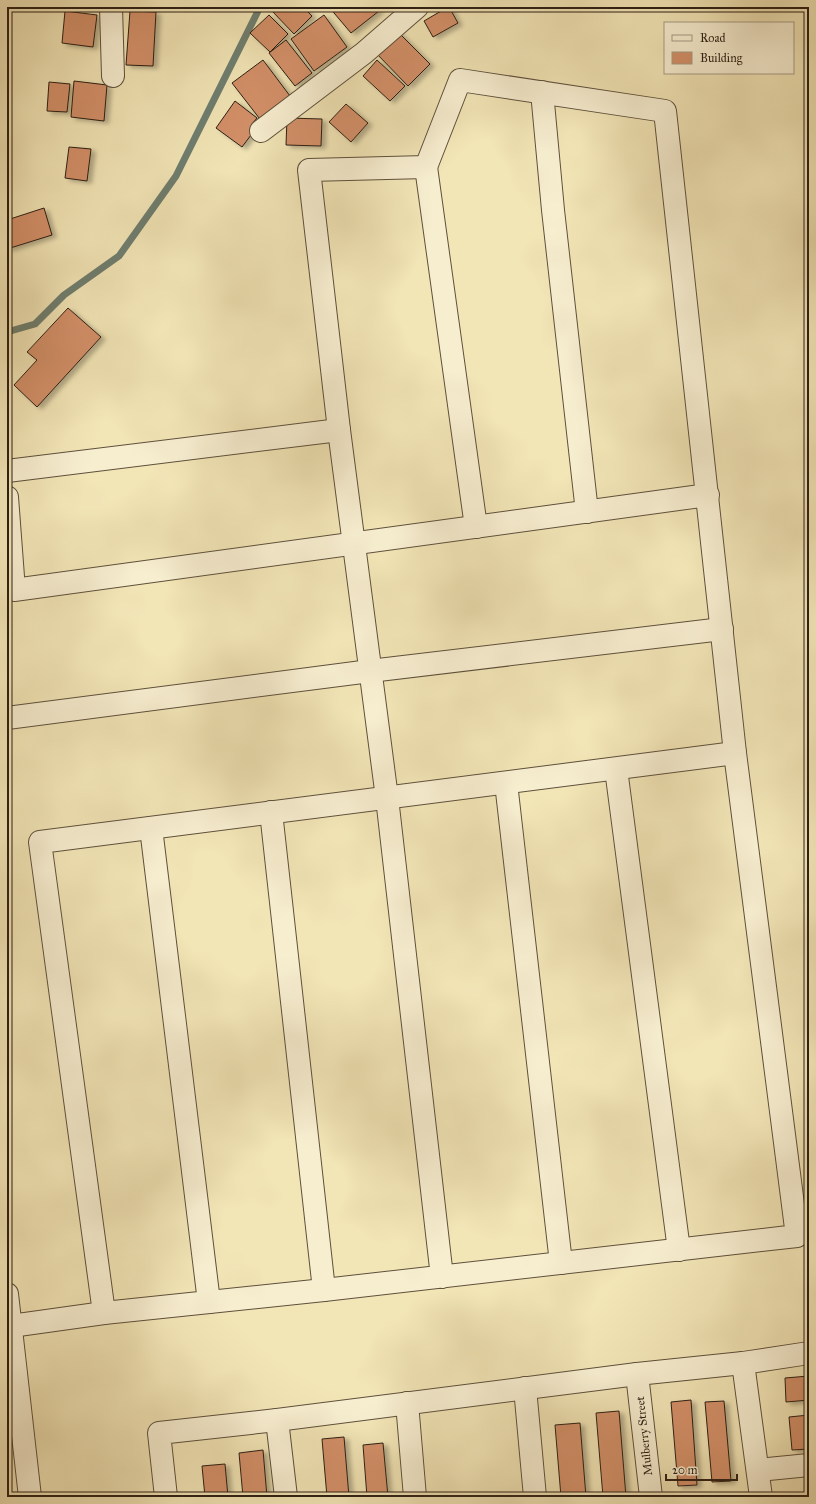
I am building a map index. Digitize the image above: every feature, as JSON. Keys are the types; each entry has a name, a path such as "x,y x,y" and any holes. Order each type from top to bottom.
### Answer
{"street":[{"path":"111,7 113,76"},
{"path":"261,131 364,53 417,7"},
{"path":"11,1326 104,1313 442,1277 797,1236 735,753 665,111 460,80 426,167 476,527"},
{"path":"542,92 553,210 586,512"},
{"path":"426,167 309,170 339,430 387,798 442,1277"},
{"path":"7,471 339,430"},
{"path":"7,497 14,590 708,495"},
{"path":"7,718 370,671 722,629"},
{"path":"104,1313 40,842 735,753"},
{"path":"616,769 679,1250"},
{"path":"506,783 561,1263"},
{"path":"271,812 324,1290"},
{"path":"151,828 209,1302"},
{"path":"7,1294 30,1497"},
{"path":"166,1497 159,1433 277,1420 637,1374 743,1363 809,1352"},
{"path":"743,1363 761,1497"},
{"name":"Mulberry Street","path":"637,1374 651,1497"},
{"path":"525,1388 535,1497"},
{"path":"407,1403 415,1497"},
{"path":"277,1420 286,1497"},
{"path":"758,1470 809,1465"}],"building":[{"path":"276,7 303,7 312,16 294,34 272,11"},
{"path":"329,7 376,7 379,11 351,33"},
{"path":"448,7 458,23 433,37 424,21"},
{"path":"65,11 97,15 93,47 62,43"},
{"path":"130,11 156,12 153,66 126,65"},
{"path":"269,15 288,34 270,52 250,33"},
{"path":"324,15 347,47 314,71 291,39"},
{"path":"397,31 430,64 408,86 375,52"},
{"path":"286,40 312,73 295,86 269,53"},
{"path":"263,60 293,100 263,123 232,83"},
{"path":"377,60 405,86 390,101 363,76"},
{"path":"74,81 107,85 104,121 71,117"},
{"path":"49,82 70,84 67,112 47,111"},
{"path":"235,101 257,118 252,124 257,127 242,147 216,128"},
{"path":"346,104 368,123 351,142 329,122"},
{"path":"287,118 322,119 321,146 286,145"},
{"path":"69,147 91,149 87,181 65,178"},
{"path":"44,208 52,235 7,249 7,220"},
{"path":"68,308 101,337 37,407 14,385 37,360 27,352"},
{"path":"809,1376 809,1400 786,1402 785,1378"},
{"path":"691,1400 697,1485 678,1486 671,1402"},
{"path":"724,1401 731,1481 712,1482 705,1402"},
{"path":"619,1411 626,1497 603,1497 596,1413"},
{"path":"809,1415 809,1449 792,1450 789,1417"},
{"path":"580,1423 586,1497 561,1497 555,1425"},
{"path":"344,1437 349,1497 327,1497 322,1439"},
{"path":"383,1443 388,1497 367,1497 363,1445"},
{"path":"263,1450 267,1497 243,1497 239,1453"},
{"path":"225,1464 228,1497 205,1497 202,1466"}],"waterway":[{"path":"7,332 35,324 64,295 119,256 176,176 260,7"}]}
